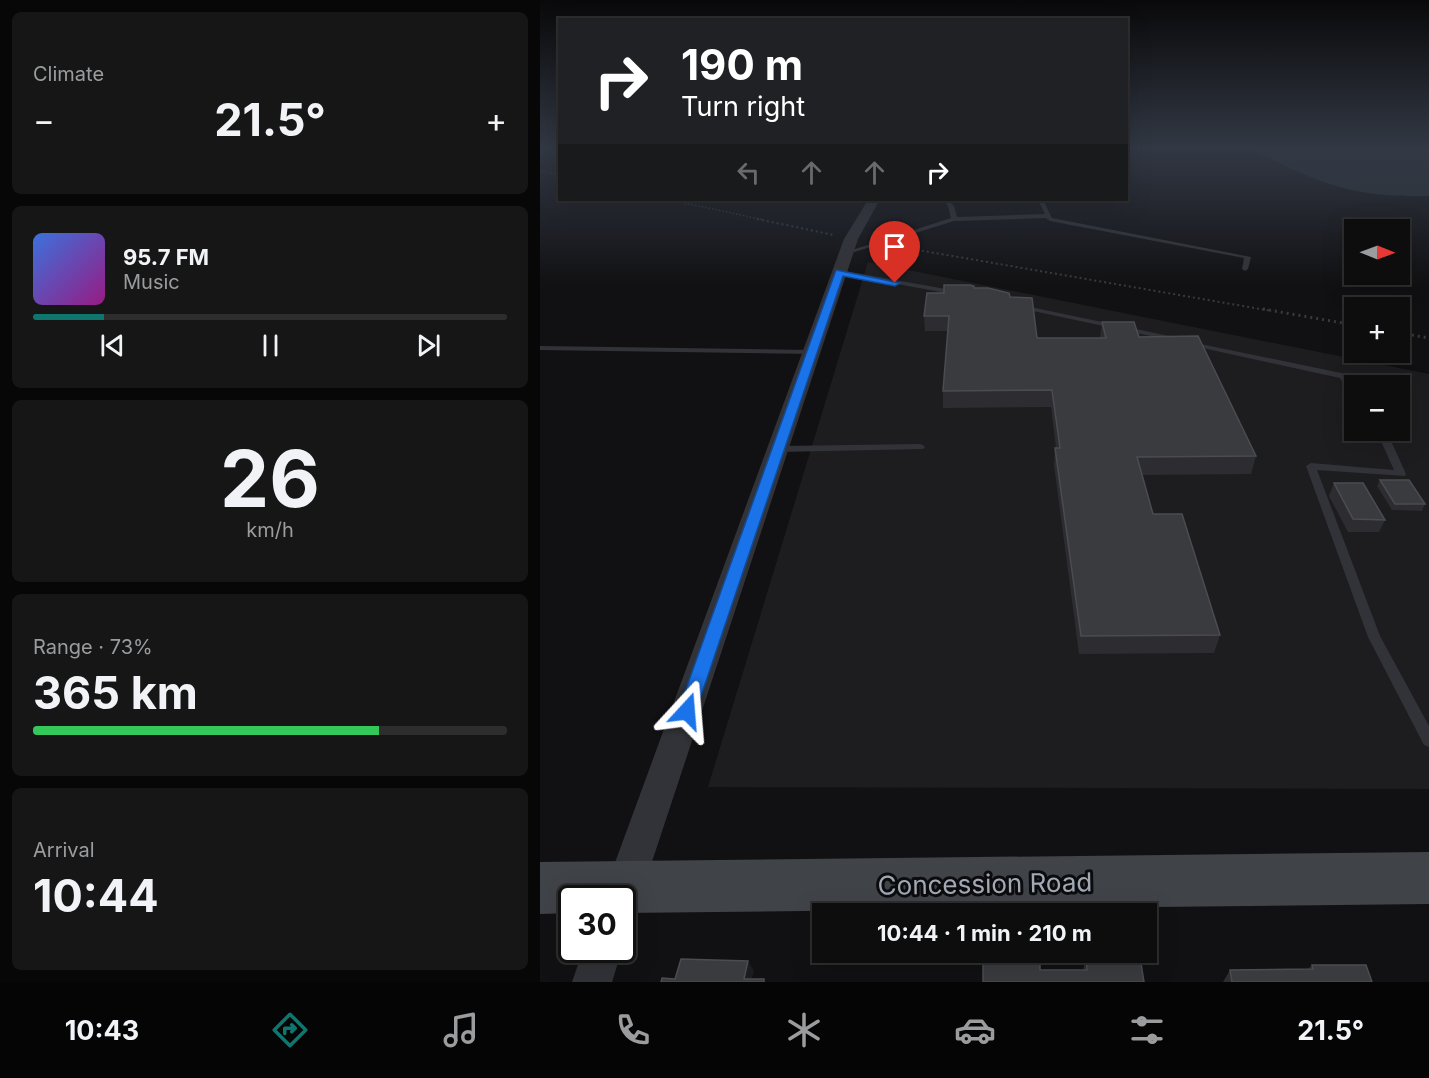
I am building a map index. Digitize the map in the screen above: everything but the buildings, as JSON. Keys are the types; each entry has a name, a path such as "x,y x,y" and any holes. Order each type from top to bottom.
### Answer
{"street":[{"path":"625,885 845,255 873,201"},
{"name":"Concession Road","path":"636,893 1429,878"},
{"name":"Concession Road","path":"540,888 558,889"},
{"path":"592,982 599,963"}],"lane":[{"path":"947,201 951,206 954,219"},
{"path":"1041,201 1050,219 1248,257 1245,269"},
{"path":"845,255 875,243 954,219 1048,216"},
{"path":"845,255 964,294"},
{"path":"1009,303 1344,378"},
{"path":"540,348 812,352"},
{"path":"1386,441 1401,474 1311,466 1374,636 1429,740"},
{"path":"779,449 920,447"}],"path":[{"path":"674,201 845,255"},
{"path":"875,243 1344,323"},
{"path":"1410,335 1429,338"}],"shaded area":[{"path":"1371,193 1429,193 1429,196 1395,196"},
{"path":"868,262 1344,357 1344,363 1374,363 1429,374 1429,789 708,787"}],"route":[{"path":"687,711 839,272 895,283"}]}
